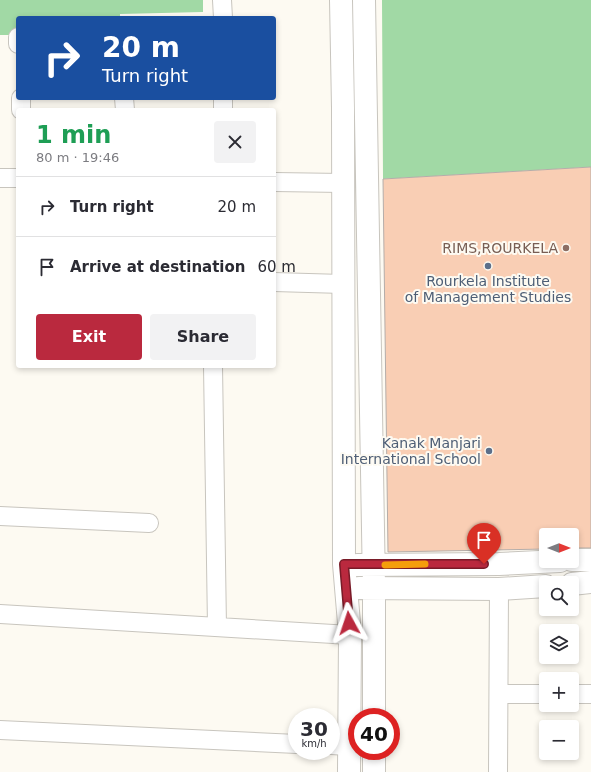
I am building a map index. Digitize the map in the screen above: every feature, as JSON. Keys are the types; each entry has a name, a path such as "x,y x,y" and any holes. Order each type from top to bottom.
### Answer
{"street":[{"path":"222,0 222,16"},
{"path":"340,0 344,183 344,564 350,635 340,746 349,772"},
{"path":"364,0 372,565 374,588 374,708"},
{"path":"0,178 16,178"},
{"path":"276,182 344,183"},
{"path":"276,282 344,284"},
{"path":"213,368 217,627"},
{"path":"0,516 149,523"},
{"path":"579,560 591,560"},
{"path":"344,564 499,564 539,562"},
{"path":"579,583 591,582"},
{"path":"346,587 499,589 539,586"},
{"path":"498,772 499,589"},
{"path":"0,614 350,635"},
{"path":"499,694 539,694"},
{"path":"579,694 591,694"},
{"path":"0,730 288,744"},
{"path":"374,760 374,772"}],"green space":[{"path":"0,0 203,0 203,12 120,14 120,16 16,16 16,35 0,35"},
{"path":"382,0 591,0 591,167 383,179"}],"building":[{"path":"591,167 591,548 579,548 579,528 539,528 539,549 388,552 383,179"}],"slow traffic":[{"path":"385,565 425,564"}],"place":[{"name":"RIMS,ROURKELA","path":"566,248"},
{"name":"Rourkela Institute of Management Studies","path":"488,266"},
{"name":"Kanak Manjari International School","path":"489,451"}],"route":[{"path":"349,623 344,564 484,564"}]}
